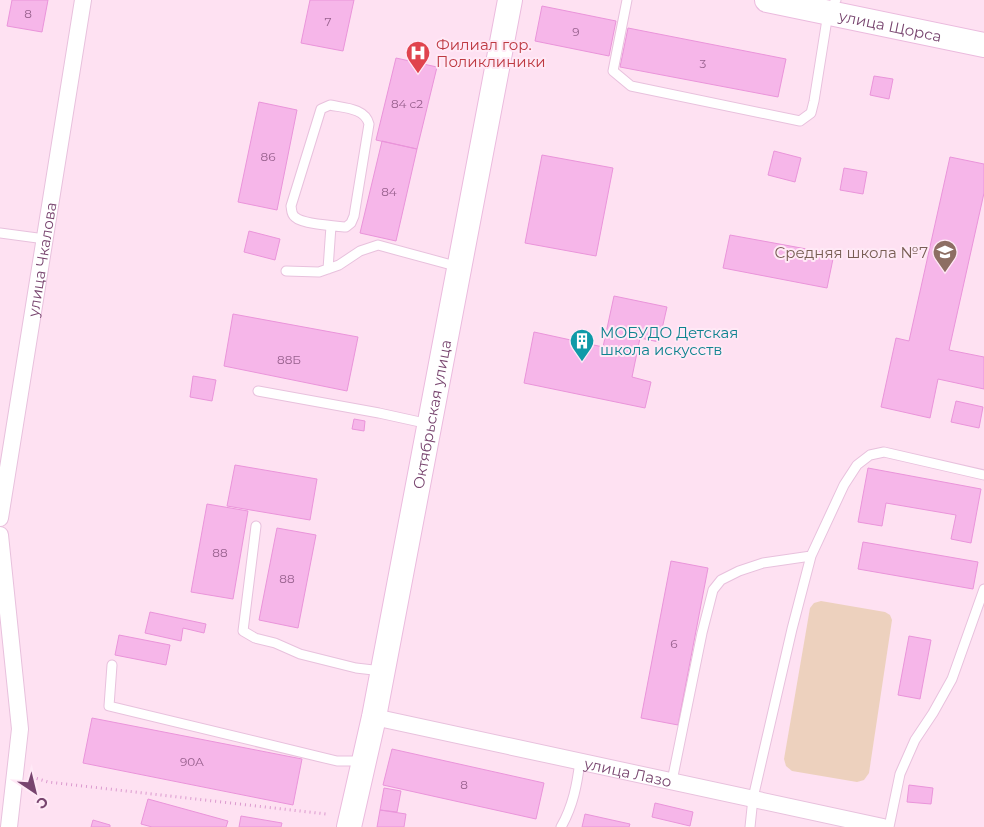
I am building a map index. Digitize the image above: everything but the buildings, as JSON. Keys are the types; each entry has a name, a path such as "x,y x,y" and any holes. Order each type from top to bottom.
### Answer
{"main road":[{"name":"Октябрьская улица","path":"349,827 374,717 510,0"},
{"name":"улица Щорса","path":"767,0 832,6 984,45"}],"street":[{"name":"улица Чкалова","path":"0,518 83,0"},
{"path":"0,534 20,729 8,771 9,827"},
{"name":"улица Лазо","path":"374,717 883,827"}],"lane":[{"path":"627,0 613,71 625,83 631,86 800,120 810,113 814,101 832,6"},
{"path":"330,104 362,112 369,124 354,216 351,223 346,226 332,226 297,219 292,214 291,206 321,109 330,104"},
{"path":"328,269 332,226"},
{"path":"0,234 45,239"},
{"path":"286,271 319,272 339,265 360,251 378,245 459,267"},
{"path":"258,390 379,412 429,424"},
{"path":"750,827 753,798 811,556 844,485 858,465 870,455 884,452 984,475"},
{"path":"256,526 244,631 255,638 275,643 300,654 356,668 382,671"},
{"path":"672,780 702,633 713,590 720,580 739,571 763,563 811,556"},
{"path":"888,827 900,774 915,740 952,679 984,589"},
{"path":"112,665 109,706 337,761 364,761"},
{"path":"561,827 570,810 577,787 580,761"}],"path":[{"path":"8,771 48,782 326,814"}],"shaded area":[{"path":"821,601 885,612 890,615 892,620 869,773 864,780 857,782 792,771 786,766 784,759 810,608 814,603"}],"place":[{"name":"Филиал гор. Поликлиники","path":"418,74"},
{"name":"Средняя школа №7","path":"945,273"},
{"name":"МОБУДО Детская школа искусcтв","path":"582,362"}]}
